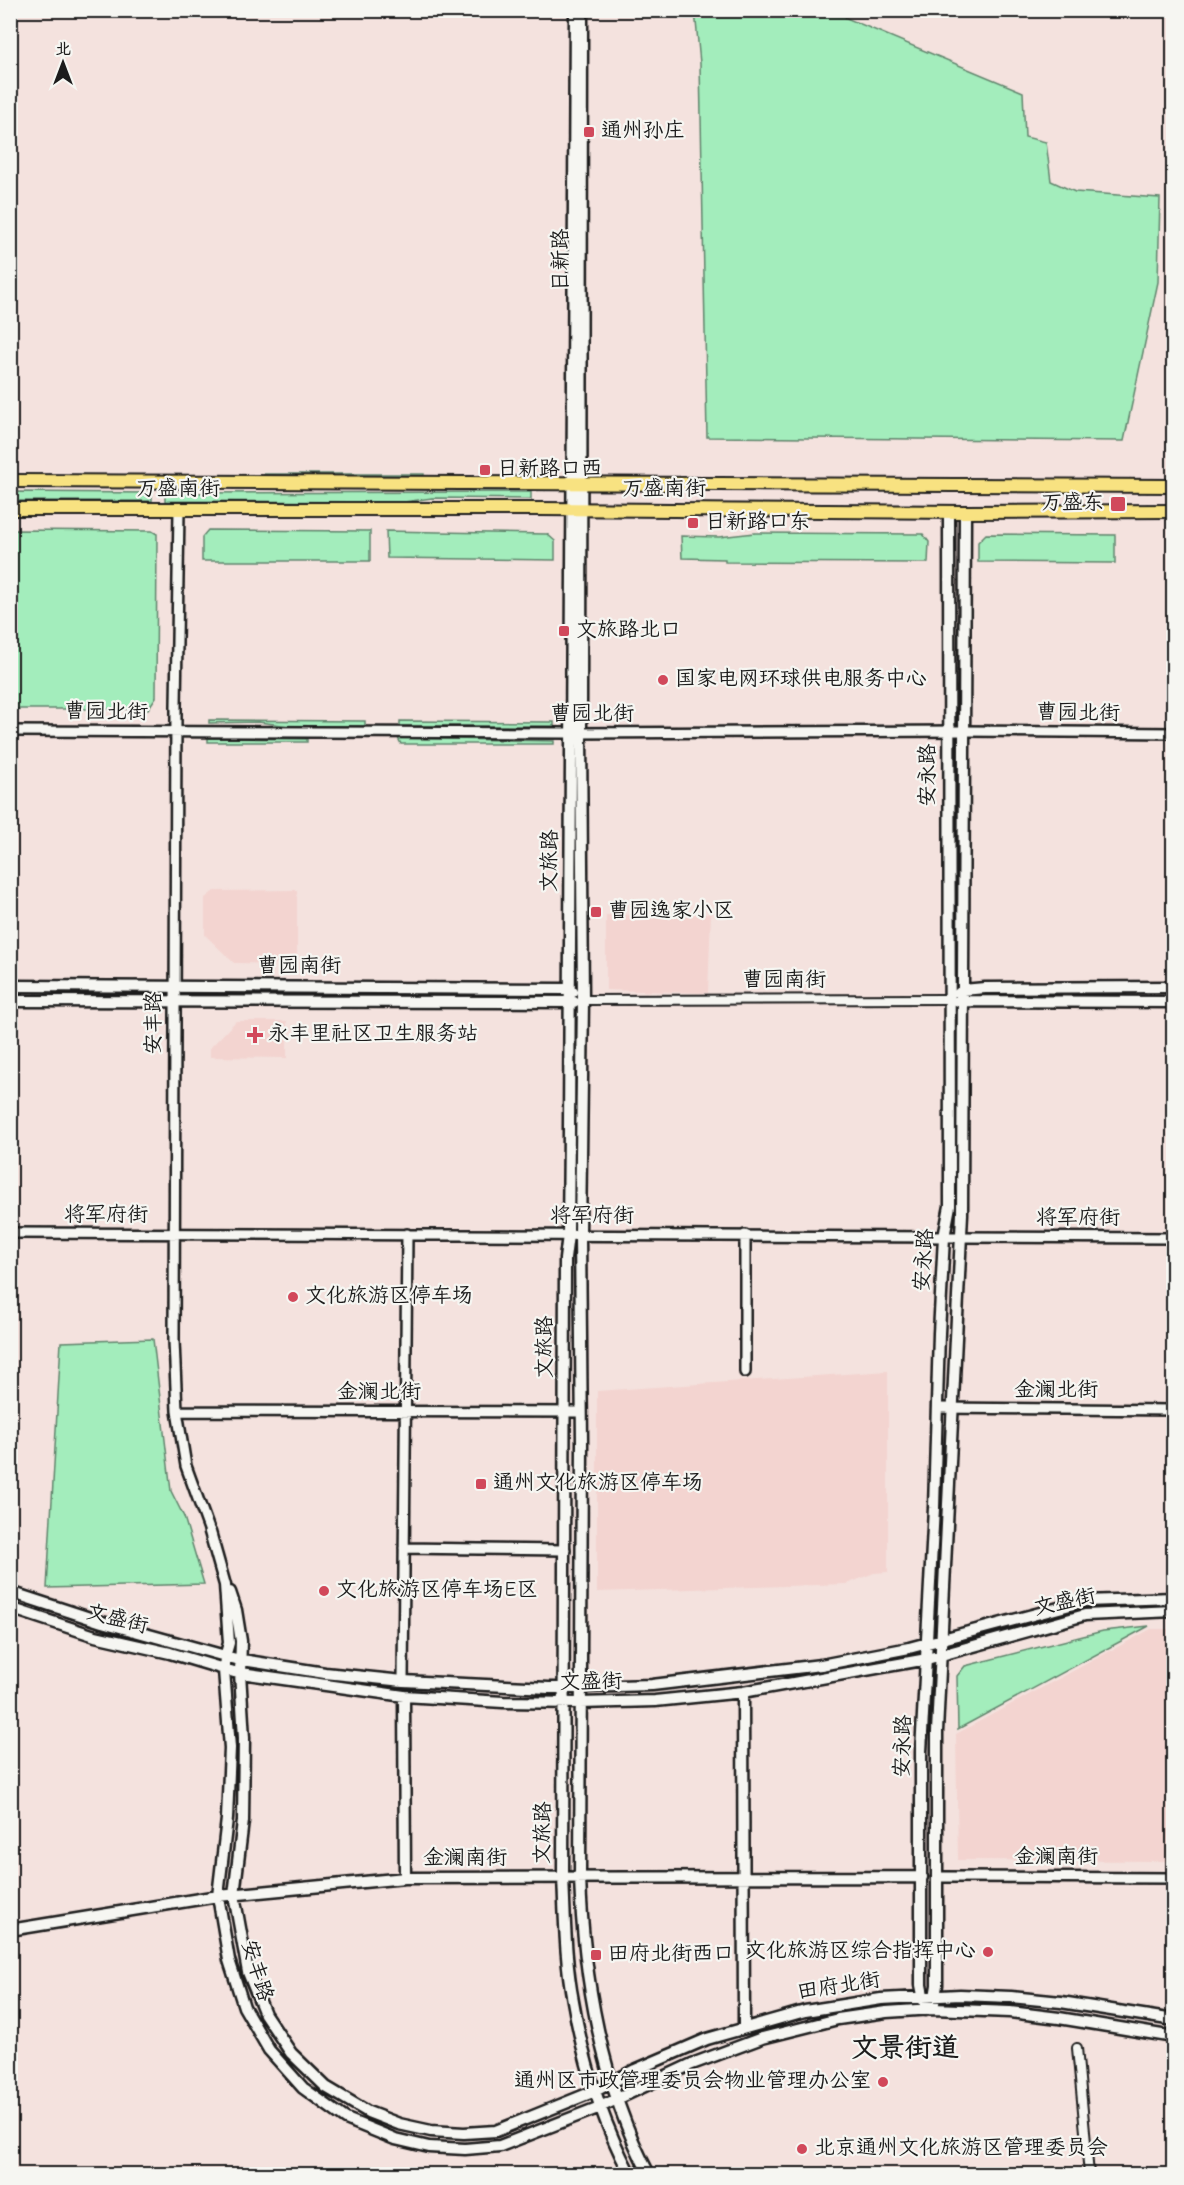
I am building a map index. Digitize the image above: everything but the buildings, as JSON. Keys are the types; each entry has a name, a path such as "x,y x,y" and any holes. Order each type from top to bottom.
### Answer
{"main road":[{"name":"日新路","path":"575,10 577,509"},
{"name":"日新路","path":"577,485 582,10"},
{"name":"万盛南街","path":"10,481 1173,486"},
{"name":"万盛南街","path":"10,509 1173,511"},
{"name":"文旅路","path":"577,509 576,733 569,989 568,1235 565,1259 563,1877 567,1957 573,2002 600,2107 630,2175"},
{"name":"安永路","path":"929,2009 922,1996 921,1752 928,1643 944,1237 950,1206 949,512"},
{"name":"安永路","path":"929,2009 937,1985 938,1732 962,1214 965,512"},
{"name":"文旅路","path":"576,733 583,1000 580,1235 581,1906 592,1998 611,2082 639,2157 649,2175"},
{"name":"曹园南街","path":"10,986 569,989"},
{"path":"949,999 963,990 985,988 1173,987"},
{"path":"569,989 583,1000"},
{"name":"曹园南街","path":"949,999 963,1002 1173,1002"},
{"name":"曹园南街","path":"10,1001 569,1003 583,1000"},
{"name":"安丰路","path":"210,1532 225,1585 229,1642 224,1671 230,1748 227,1819 218,1896 233,1976 244,2007 260,2036 290,2076 317,2099 346,2119 378,2133 412,2143 447,2148 500,2146 600,2107"},
{"name":"安丰路","path":"210,1532 236,1610 241,1641 240,1673 244,1738 243,1821 234,1895 248,1972 265,2014 281,2040 302,2065 326,2087 354,2105 384,2119 415,2128 448,2133 496,2131 595,2091"},
{"name":"文盛街","path":"10,1592 102,1622 240,1660 403,1681 565,1688 652,1685 821,1665 928,1643 1085,1600 1173,1598"},
{"name":"文盛街","path":"10,1608 95,1636 170,1653 224,1671 404,1696 565,1703 655,1701 742,1692 927,1659 1085,1615 1173,1611"},
{"path":"742,1692 744,2028"},
{"path":"404,1696 405,1878"},
{"name":"金澜南街","path":"10,1929 218,1896 405,1878 922,1877"},
{"name":"田府北街","path":"595,2091 706,2039 805,2011 844,2004 922,1996 986,1995 1028,1998 1173,2020"},
{"name":"田府北街","path":"600,2107 692,2064 762,2038 838,2019 886,2012 929,2009 1035,2015 1173,2037"}],"street":[{"name":"安丰路","path":"178,510 174,1341 177,1411 186,1466 210,1532"},
{"name":"曹园北街","path":"10,730 1173,733"},
{"name":"曹园南街","path":"583,1000 949,999"},
{"name":"将军府街","path":"10,1233 1173,1238"},
{"path":"403,1681 407,1234"},
{"path":"745,1235 746,1372"},
{"name":"金澜北街","path":"938,1408 1173,1410"},
{"name":"金澜北街","path":"177,1411 581,1412"},
{"path":"404,1548 565,1550"},
{"name":"金澜南街","path":"938,1877 1173,1878"},
{"path":"1077,2048 1089,2175"}],"shaded area":[{"path":"297,890 297,964 234,963 205,935 205,898 214,891"},
{"path":"711,914 708,993 606,990 606,915"},
{"name":"永丰里社区卫生服务站","path":"236,1021 287,1021 287,1058 210,1057 210,1048"},
{"path":"888,1371 888,1572 874,1573 847,1584 597,1592 597,1391"},
{"path":"1151,1629 1173,1629 1173,1861 958,1860 956,1734"}],"green space":[{"path":"695,11 842,11 846,18 1023,92 1025,137 1046,142 1051,181 1075,192 1160,198 1158,282 1124,441 707,437 700,63"},
{"path":"264,474 424,474 424,476 264,476"},
{"path":"11,492 152,493 152,501 11,501"},
{"path":"531,492 531,499 432,498 404,502 165,501 165,493"},
{"path":"11,530 152,531 157,534 156,697 148,709 11,709"},
{"path":"208,530 370,531 370,561 202,561 202,537"},
{"path":"386,531 547,534 555,541 555,560 387,558"},
{"path":"755,533 923,534 929,542 928,563 725,562 725,559 682,558 681,536 719,537"},
{"path":"986,534 1115,535 1115,563 978,562 978,542"},
{"path":"209,720 365,721 365,726 290,726 258,722 209,723"},
{"path":"400,721 554,722 554,726 400,726"},
{"path":"208,738 307,739 307,742 208,742"},
{"path":"398,738 554,741 554,744 401,744"},
{"path":"153,1339 171,1491 184,1517 204,1584 47,1588 61,1342"},
{"path":"1149,1626 958,1729 957,1676 965,1666 1103,1631"}],"place":[{"name":"通州孙庄","path":"589,132"},
{"name":"日新路口西","path":"485,470"},
{"name":"万盛东","path":"1118,504"},
{"name":"日新路口东","path":"693,523"},
{"name":"文旅路北口","path":"564,631"},
{"name":"国家电网环球供电服务中心","path":"663,680"},
{"name":"曹园逸家小区","path":"596,912"},
{"name":"永丰里社区卫生服务站","path":"255,1035"},
{"name":"文化旅游区停车场","path":"293,1297"},
{"name":"通州文化旅游区停车场","path":"481,1484"},
{"name":"文化旅游区停车场E区","path":"324,1591"},
{"name":"文化旅游区综合指挥中心","path":"988,1952"},
{"name":"田府北街西口","path":"596,1955"},
{"name":"通州区市政管理委员会物业管理办公室","path":"883,2082"},
{"name":"北京通州文化旅游区管理委员会","path":"802,2149"}],"district":[{"name":"文景街道","path":"905,2049"}]}
